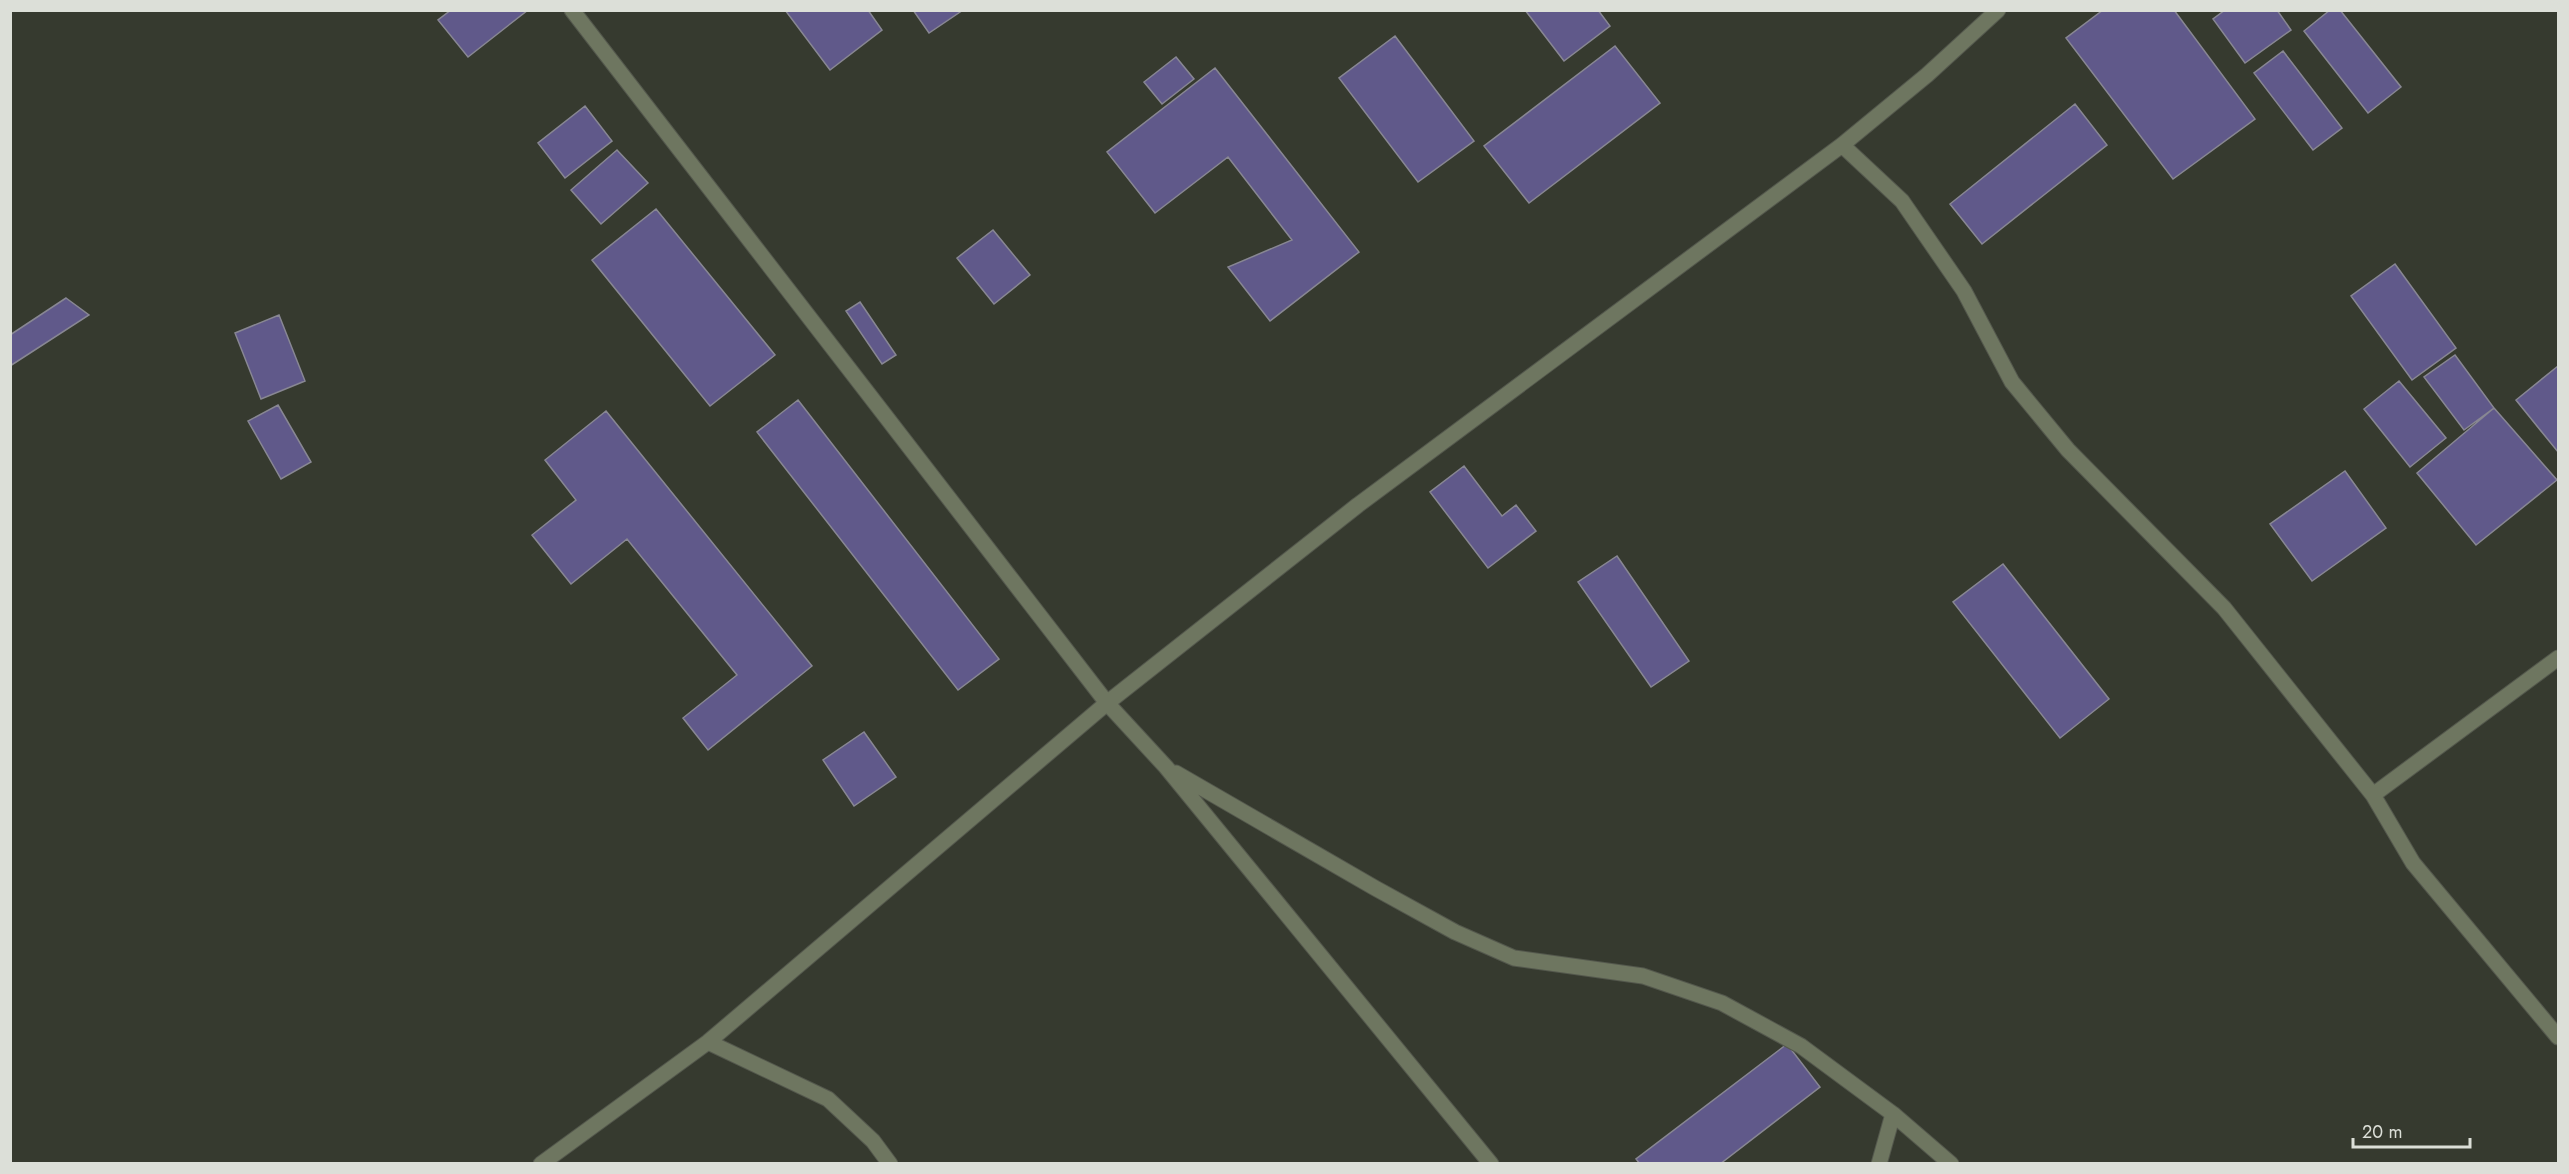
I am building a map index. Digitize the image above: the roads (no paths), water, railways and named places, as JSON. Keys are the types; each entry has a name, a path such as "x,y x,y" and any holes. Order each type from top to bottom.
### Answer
{"street":[{"path":"572,10 1107,703 1166,767 1491,1164"},
{"path":"541,1164 708,1042 1107,703 1358,505 1842,145 1927,75 1998,10"},
{"path":"1842,145 1902,201 1964,291 2012,382 2068,450 2224,608 2373,795 2413,863 2559,1037"},
{"path":"2373,795 2559,658"},
{"path":"1166,767 1349,874 1455,932 1514,958 1643,976 1722,1003 1801,1046 1893,1114 1951,1164"},
{"path":"708,1042 828,1099 873,1141 890,1164"},
{"path":"1879,1164 1893,1114"}]}
